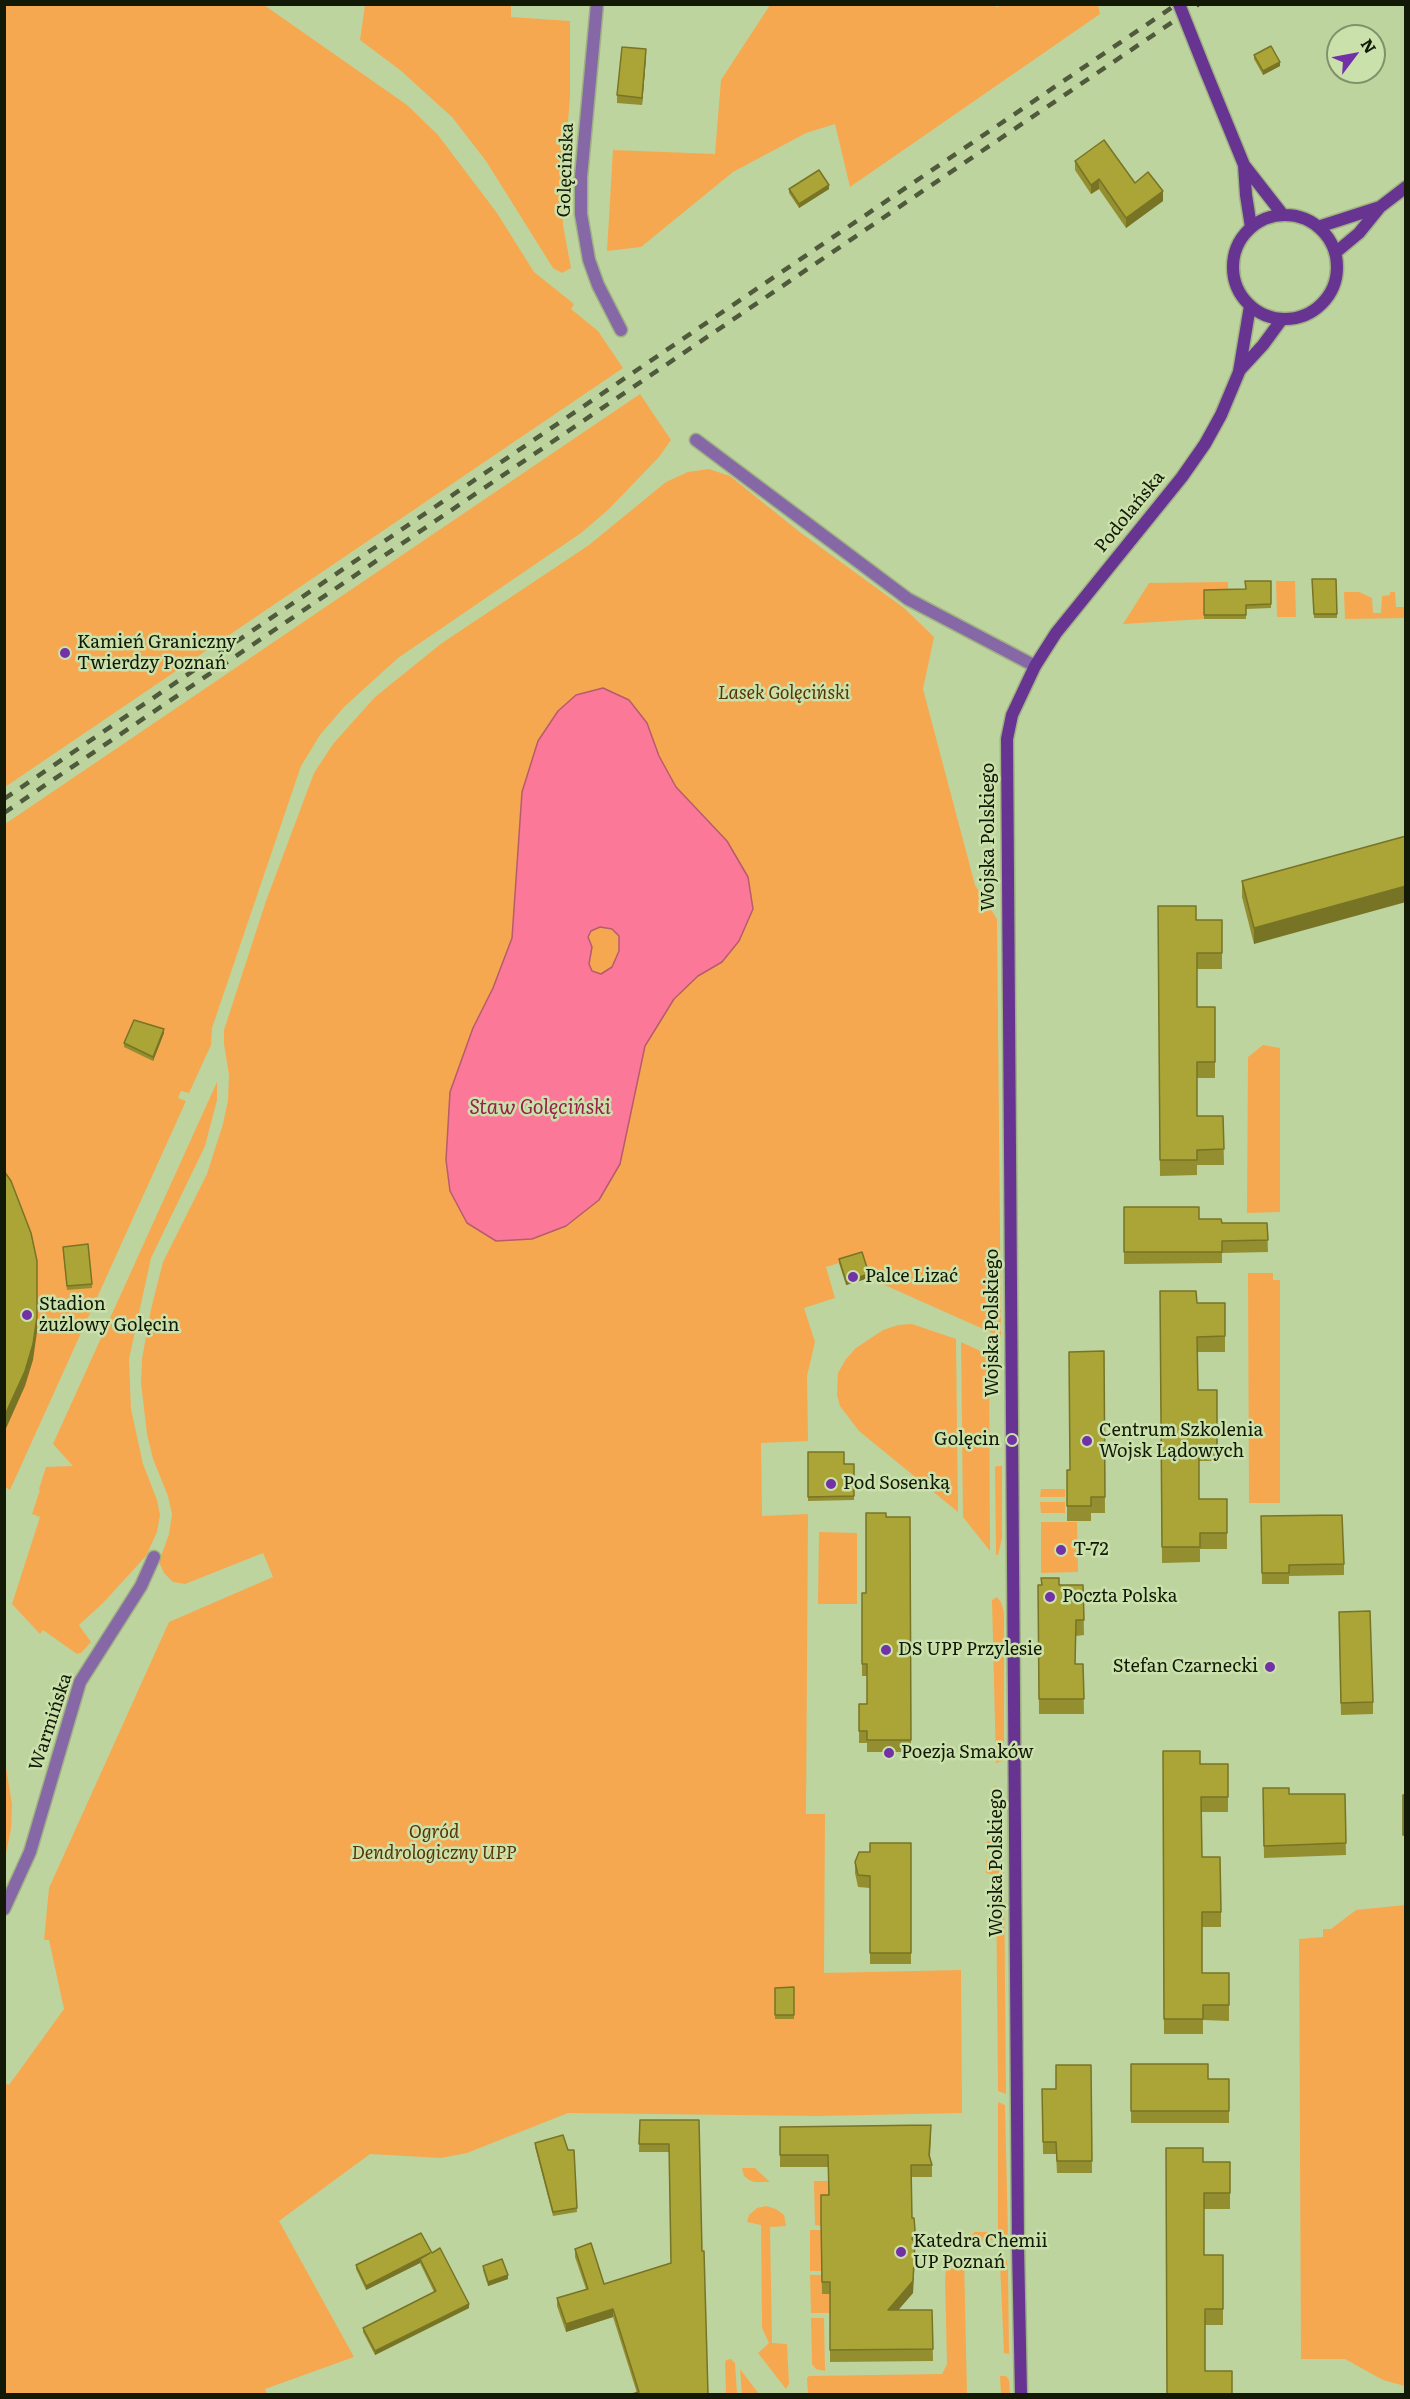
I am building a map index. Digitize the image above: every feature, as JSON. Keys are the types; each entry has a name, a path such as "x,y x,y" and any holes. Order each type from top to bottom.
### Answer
{"street":[{"name":"Golęcińska","path":"597,4 580,177 581,214 589,260 597,285 621,330"},
{"path":"1179,4 1245,165 1283,215"},
{"path":"1245,165 1246,195 1251,227"},
{"path":"1335,253 1359,233 1380,207 1406,187"},
{"path":"1318,227 1380,207"},
{"path":"1283,215 1307,220 1318,227 1329,238 1337,267 1330,294 1321,305 1310,313 1296,318 1282,319 1270,317 1250,306 1238,287 1233,265 1242,237 1251,227 1266,218 1283,215"},
{"name":"Podolańska","path":"1035,666 1056,633 1182,477 1205,444 1221,415 1239,372 1250,306"},
{"name":"Podolańska","path":"1239,372 1282,319"},
{"path":"696,440 908,599 1035,666"},
{"name":"Wojska Polskiego","path":"1021,2394 1006,789 1007,739 1012,715 1035,666"},
{"name":"Warmińska","path":"4,1909 30,1852 80,1682 141,1586 154,1557"}],"green space":[{"path":"5,4 264,5 407,105 438,135 497,213 534,272 574,304 571,309 598,331 623,368 5,787"},
{"path":"995,4 996,7 1006,4 1098,5 1100,14 850,187 835,124 806,133 733,172 641,247 607,251 613,150 715,154 721,80 770,5"},
{"path":"365,5 511,5 511,17 570,21 570,96 562,200 563,225 571,268 562,273 553,268 486,161 452,117 400,70 360,40"},
{"path":"640,394 671,440 659,457 609,509 581,533 398,658 344,707 320,735 301,766 212,1028 211,1045 189,1093 181,1091 178,1098 186,1101 10,1490 5,1487 5,824"},
{"path":"709,469 730,476 801,533 904,608 934,637 923,689 975,885 997,919 1001,1337 869,1278 862,1256 826,1267 835,1298 804,1308 815,1342 807,1376 808,1441 761,1443 762,1516 808,1514 806,1814 825,1814 824,1973 961,1970 962,2113 818,2116 568,2113 467,2153 441,2158 370,2154 279,2221 354,2357 265,2389 267,2394 5,2394 4,2083 9,2085 64,2009 49,1940 44,1940 49,1888 169,1622 273,1577 263,1553 185,1584 173,1582 164,1573 159,1562 169,1534 172,1514 147,1434 141,1383 142,1359 151,1309 163,1262 207,1174 223,1124 228,1100 229,1075 224,1030 266,901 314,773 333,744 375,697 442,643 589,545 666,482 688,472","holes":["603,688 629,700 647,723 659,756 676,787 727,841 739,941 722,962 698,976 674,999 645,1046 493,988 512,938 522,792"]},
{"path":"1276,581 1295,581 1296,617 1277,617"},
{"path":"1228,582 1228,590 1203,591 1204,619 1123,624 1149,583"},
{"path":"1404,589 1405,618 1345,619 1344,592 1359,592 1372,598 1373,613 1381,613 1382,596 1390,595 1390,592 1395,592 1396,607 1404,607"},
{"path":"600,927 612,929 619,936 619,951 612,967 601,974 592,971 589,964 592,947 588,937 591,931"},
{"path":"1263,1045 1280,1048 1280,1212 1247,1213 1248,1057"},
{"path":"217,1082 217,1100 205,1146 151,1258 129,1359 131,1409 143,1464 157,1500 160,1515 157,1532 146,1556 103,1603 79,1625 91,1642 81,1653 77,1654 43,1630 40,1634 12,1604 40,1517 32,1514 46,1467 73,1466 53,1444"},
{"path":"1248,1273 1273,1273 1273,1280 1280,1280 1280,1503 1249,1503"},
{"path":"912,1324 956,1339 958,1512 859,1431 840,1406 837,1395 838,1373 856,1348 883,1330 898,1325"},
{"path":"961,1342 989,1355 990,1551 963,1517"},
{"path":"1002,1466 1002,1538 998,1555 996,1555 995,1467"},
{"path":"1041,1489 1065,1489 1065,1497 1040,1497"},
{"path":"1040,1502 1065,1502 1065,1513 1041,1513"},
{"path":"1041,1522 1077,1522 1078,1572 1041,1573"},
{"path":"819,1532 857,1533 857,1604 818,1604"},
{"path":"997,1597 1004,1613 1004,1760 996,1763 992,1600"},
{"path":"4,1756 12,1804 11,1829 6,1853"},
{"path":"994,1786 1001,1789 1004,1798 1004,1844 989,1846 986,1842 995,1839"},
{"path":"986,1860 1002,1861 1004,1868 1006,2094 998,2091 996,1875 986,1873"},
{"path":"1406,1905 1405,2386 1383,2380 1345,2359 1301,2359 1299,1939 1323,1937 1323,1929 1331,1929 1356,1910"},
{"path":"998,2102 1005,2105 1008,2234 1001,2240 968,2241 968,2235 974,2232 998,2232"},
{"path":"742,2168 755,2168 770,2182 749,2180 744,2176"},
{"path":"828,2177 884,2177 821,2226 815,2225 814,2181 828,2181"},
{"path":"766,2206 784,2215 786,2226 770,2227 772,2343 787,2344 789,2384 786,2389 758,2353 769,2343 762,2328 761,2225 747,2222 749,2215 757,2208"},
{"path":"810,2230 821,2230 822,2271 810,2271"},
{"path":"1004,2257 1008,2271 1009,2354 1004,2353 1000,2264 969,2263 969,2258"},
{"path":"956,2258 964,2258 967,2394 808,2394 807,2378 809,2376 942,2374 947,2364 946,2269 956,2268"},
{"path":"810,2275 822,2275 886,2293 830,2313 811,2313"},
{"path":"811,2318 824,2318 825,2371 816,2369 812,2364"},
{"path":"731,2359 735,2363 737,2394 726,2394 725,2364 726,2360"},
{"path":"740,2369 759,2394 742,2394"},
{"path":"1000,2376 1006,2376 1009,2380 1010,2394 1001,2394"}],"water":[{"name":"Staw Golęciński","path":"603,688 629,700 647,723 659,756 676,787 727,841 748,877 753,909 739,941 722,962 698,976 674,999 645,1046 620,1164 599,1200 566,1226 532,1239 496,1241 467,1223 450,1191 446,1160 450,1092 473,1028 493,988 512,938 522,792 538,741 558,711 576,695","holes":["600,927 612,929 619,936 619,951 612,967 601,974 592,971 589,964 592,947 588,937 591,931"]}],"building":[{"path":"1271,46 1280,62 1263,71 1254,55"},
{"path":"622,47 646,49 642,98 617,95"},
{"path":"1104,140 1135,183 1148,172 1163,191 1126,218 1099,179 1091,185 1075,161"},
{"path":"819,170 829,185 799,204 789,189"},
{"path":"1312,579 1336,579 1337,614 1314,614"},
{"path":"1245,581 1271,581 1271,604 1246,605 1246,615 1204,615 1204,590 1246,589"},
{"path":"1406,836 1406,886 1254,928 1242,881"},
{"path":"1158,906 1196,906 1196,920 1222,920 1222,953 1197,953 1197,1007 1215,1007 1215,1062 1197,1062 1197,1116 1223,1116 1224,1149 1197,1150 1197,1160 1160,1160"},
{"path":"134,1020 164,1029 153,1057 124,1043"},
{"name":"Stadion żużlowy Golęcin","path":"4,1171 11,1181 31,1233 37,1261 37,1317 33,1344 25,1371 4,1417"},
{"path":"1124,1207 1199,1207 1199,1219 1221,1219 1222,1223 1267,1223 1268,1240 1222,1241 1222,1252 1124,1252"},
{"path":"88,1244 92,1284 67,1286 63,1247"},
{"path":"862,1252 869,1274 846,1281 839,1259"},
{"path":"1160,1291 1196,1291 1197,1303 1225,1303 1225,1336 1197,1337 1198,1390 1217,1390 1217,1445 1199,1446 1199,1499 1227,1499 1227,1533 1200,1533 1200,1547 1162,1547"},
{"path":"1104,1351 1105,1497 1091,1497 1091,1506 1067,1506 1067,1470 1070,1470 1069,1352"},
{"name":"Pod Sosenką","path":"808,1452 844,1452 844,1464 854,1464 854,1496 808,1497"},
{"name":"DS UPP Przylesie","path":"866,1513 886,1513 886,1517 910,1517 911,1740 867,1740 867,1731 859,1731 859,1704 867,1704 867,1664 862,1664 862,1593 866,1593"},
{"path":"1342,1515 1344,1564 1289,1565 1289,1573 1262,1573 1261,1516"},
{"path":"1041,1578 1059,1578 1059,1585 1083,1585 1084,1620 1076,1620 1075,1664 1083,1664 1084,1699 1039,1699 1038,1585 1042,1585"},
{"path":"1370,1611 1373,1702 1341,1703 1339,1612"},
{"path":"1163,1751 1200,1751 1200,1764 1228,1764 1228,1797 1201,1797 1202,1857 1220,1857 1221,1912 1202,1912 1202,1973 1229,1973 1229,2005 1203,2005 1203,2019 1164,2019"},
{"path":"1263,1788 1289,1788 1289,1794 1345,1794 1346,1843 1264,1846"},
{"path":"1403,1795 1406,1795 1406,1835 1403,1835"},
{"path":"870,1843 911,1843 911,1953 870,1953 870,1876 858,1875 855,1862 859,1852 870,1852"},
{"path":"794,1987 794,2015 775,2015 775,1988"},
{"path":"1131,2064 1208,2064 1208,2079 1229,2079 1229,2111 1131,2111"},
{"path":"1056,2065 1091,2065 1092,2161 1057,2161 1056,2142 1043,2142 1042,2089 1056,2089"},
{"path":"640,2120 699,2120 708,2394 632,2394 639,2392 613,2309 566,2324 557,2298 588,2289 575,2249 591,2243 604,2284 671,2263 669,2144 639,2144"},
{"path":"931,2125 929,2155 932,2165 911,2165 912,2218 914,2218 915,2230 912,2239 915,2242 913,2281 888,2310 932,2310 933,2349 830,2350 830,2282 822,2282 821,2219 821,2195 829,2195 828,2155 780,2155 780,2127"},
{"path":"563,2135 568,2150 574,2150 577,2208 553,2212 535,2143"},
{"path":"1166,2148 1203,2148 1203,2162 1230,2162 1230,2193 1204,2193 1204,2255 1223,2255 1223,2309 1205,2309 1205,2371 1232,2371 1232,2394 1167,2394"},
{"path":"421,2233 432,2253 440,2248 469,2304 375,2351 363,2328 436,2291 420,2259 430,2253 366,2286 356,2265"},
{"path":"502,2259 508,2275 488,2282 483,2266"}],"railway":[{"path":"4,799 1177,4"},
{"path":"4,813 1199,4"}],"place":[{"name":"Kamień Graniczny Twierdzy Poznań","path":"65,653"},
{"name":"Palce Lizać","path":"853,1277"},
{"name":"Stadion żużlowy Golęcin","path":"27,1315"},
{"name":"Golęcin","path":"1012,1440"},
{"name":"Centrum Szkolenia Wojsk Lądowych","path":"1087,1441"},
{"name":"Pod Sosenką","path":"831,1484"},
{"name":"T-72","path":"1061,1550"},
{"name":"Poczta Polska","path":"1050,1597"},
{"name":"DS UPP Przylesie","path":"886,1650"},
{"name":"Stefan Czarnecki","path":"1270,1667"},
{"name":"Poezja Smaków","path":"889,1753"},
{"name":"Katedra Chemii UP Poznań","path":"901,2252"}],"park label":[{"name":"Lasek Golęciński","path":"784,694"},
{"name":"Ogród Dendrologiczny UPP","path":"434,1843"}]}
